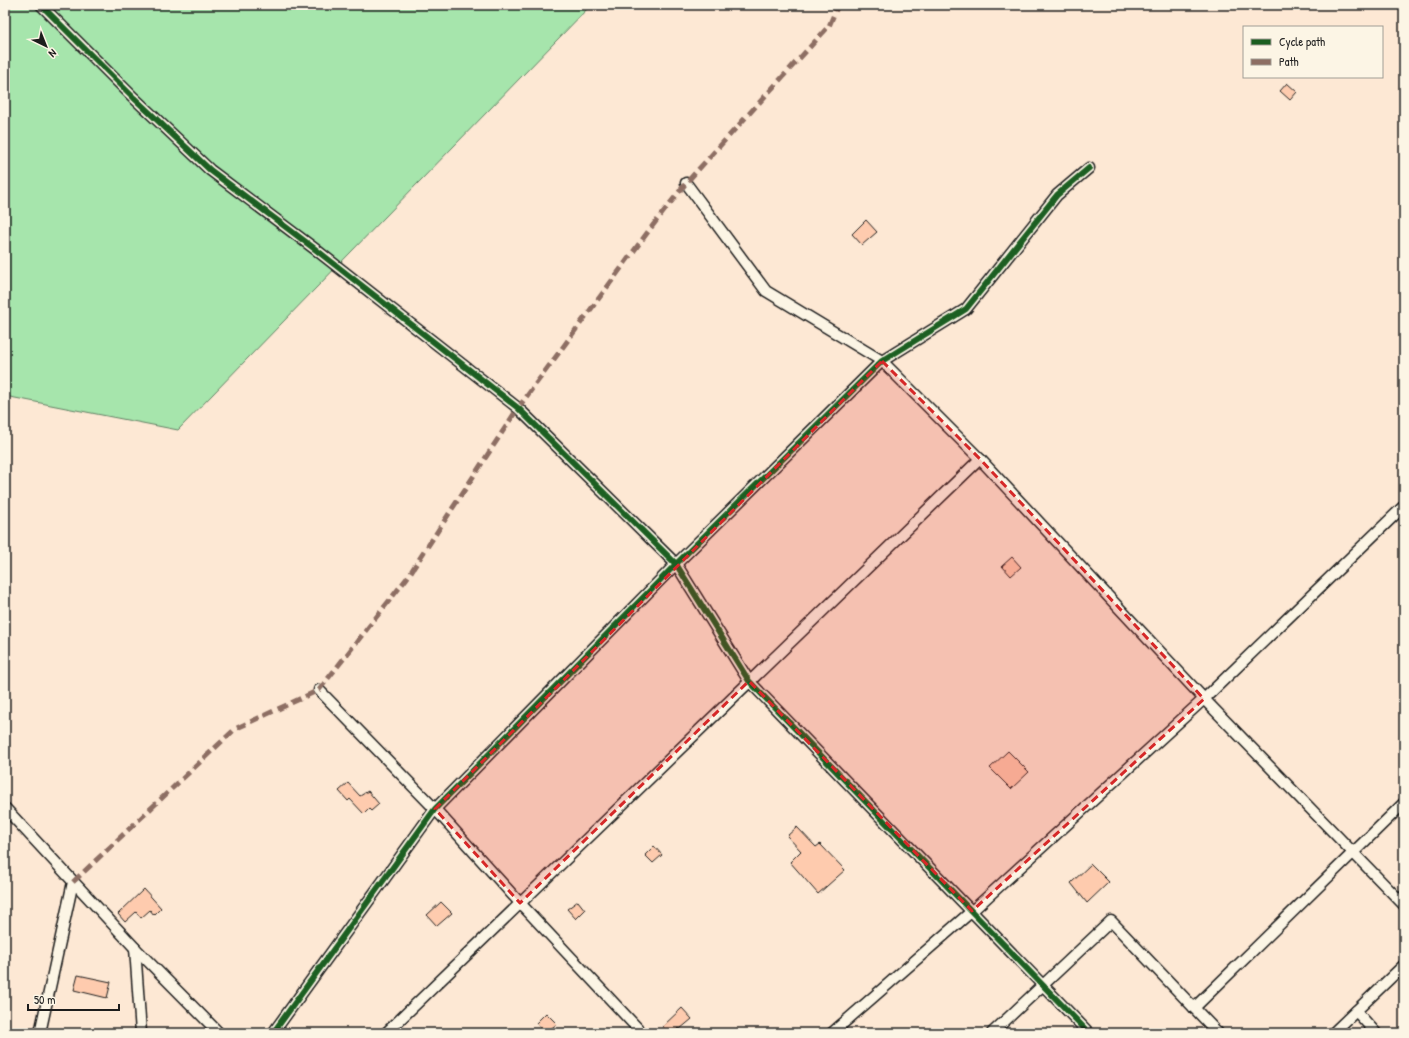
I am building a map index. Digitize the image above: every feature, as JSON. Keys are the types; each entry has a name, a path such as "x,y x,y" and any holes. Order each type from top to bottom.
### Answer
{"street":[{"path":"41,5 134,98 210,170 518,408 676,564 749,681 1089,1033"},
{"path":"274,1033 435,809 676,564 882,361 966,308 1057,195 1089,168"},
{"path":"686,183 766,291 882,361 980,459 1204,699 1404,904"},
{"path":"386,1033 980,459"},
{"path":"832,1033 972,911 1204,699 1404,506"},
{"path":"319,690 435,809 520,903 642,1033"},
{"path":"1194,1008 1404,803"},
{"path":"5,808 135,948 219,1033"},
{"path":"40,1033 73,882"},
{"path":"992,1033 1111,921 1218,1033"},
{"path":"135,948 141,1033"},
{"path":"1333,1033 1404,965"},
{"path":"1356,1012 1376,1033"}],"highlighted area":[{"path":"882,361 980,459 1204,699 972,911 749,681 520,903 435,809"}],"green space":[{"path":"5,5 591,5 178,430 5,396"}],"building":[{"path":"1287,83 1297,92 1290,100 1280,91"},
{"path":"866,220 877,232 862,245 852,234"},
{"path":"1012,557 1021,567 1011,576 1002,566"},
{"path":"1008,751 1029,772 1011,789 990,768"},
{"path":"348,783 360,796 368,791 379,804 371,811 369,809 364,814 350,799 348,801 339,791"},
{"path":"797,827 816,847 820,844 845,870 818,894 790,862 801,851 787,836"},
{"path":"654,846 662,855 653,863 645,855"},
{"path":"1091,864 1109,882 1087,903 1071,883"},
{"path":"144,889 161,908 154,915 150,910 141,918 136,912 125,922 118,914"},
{"path":"578,901 585,910 576,919 567,909"},
{"path":"441,902 452,913 437,926 427,915"},
{"path":"78,975 111,982 107,998 74,990"},
{"path":"682,1008 692,1019 680,1029 679,1028 673,1033 668,1033 662,1027"},
{"path":"546,1013 557,1024 545,1033 536,1023"}],"marked path":[{"path":"73,882 235,729 319,690 407,578 518,408 650,229 686,183 829,26 838,5"}],"cycle path":[{"path":"41,5 134,98 210,170 315,249 518,408 676,564 749,681 1089,1033"},
{"path":"273,1033 435,809 676,564 882,361 966,309 1057,195 1089,168"}]}
